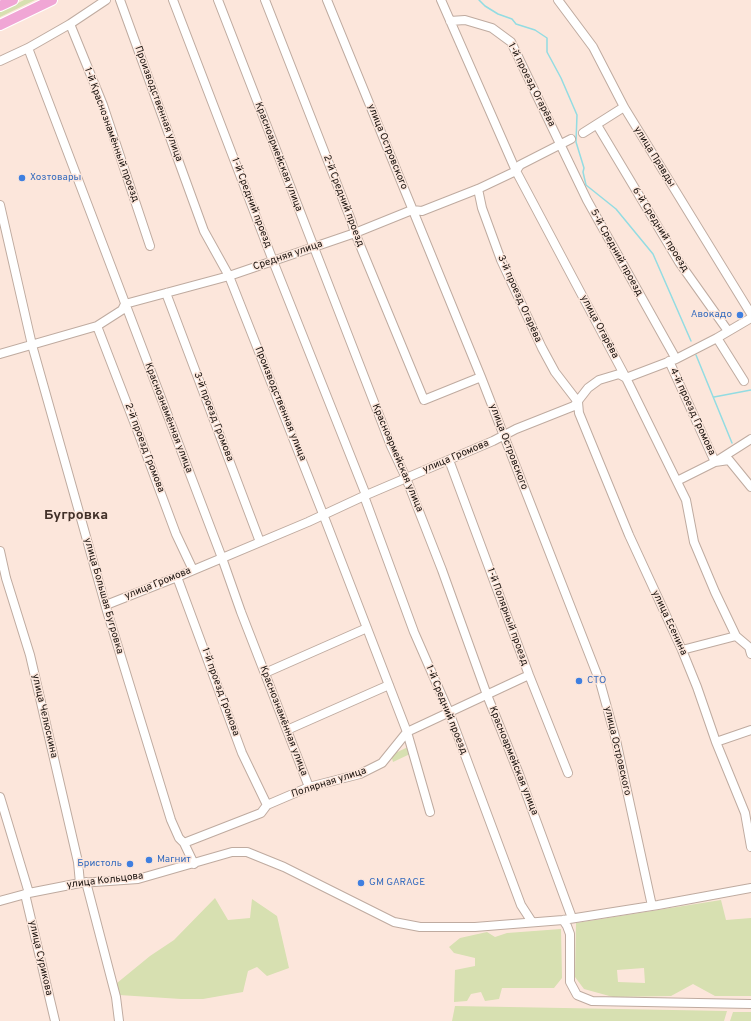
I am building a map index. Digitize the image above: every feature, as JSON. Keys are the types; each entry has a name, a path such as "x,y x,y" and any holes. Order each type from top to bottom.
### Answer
{"main road":[{"path":"0,6 13,0"},
{"path":"0,25 52,0"}],"street":[{"path":"0,61 28,48 70,24 106,0"},
{"name":"Производственная улица","path":"120,0 204,231 229,276 407,732 430,812"},
{"name":"1-й Средний проезд","path":"173,0 365,495 414,632 449,712 521,905 532,922"},
{"name":"Красноармейская улица","path":"218,0 391,446 406,478 465,632 486,695 520,774 567,919 567,926 570,934 570,982 577,995 592,1002 751,1004"},
{"name":"2-й Средний проезд","path":"265,0 355,233 424,400 481,377"},
{"name":"улица Островского","path":"327,0 481,377 600,682 616,740 652,906"},
{"name":"улица Огарёва","path":"441,0 516,171 626,378 677,481 686,500 694,542 715,592 736,636 749,648 751,654"},
{"name":"улица Правды","path":"558,0 593,47 624,107 751,314"},
{"name":"1-й проезд Огарёва","path":"450,21 465,20 492,28 511,42 560,145"},
{"name":"1-й Краснознамённый проезд","path":"70,24 102,105 150,246"},
{"name":"Краснознамённая улица","path":"28,48 309,787"},
{"path":"583,133 624,107"},
{"name":"6-й Средний проезд","path":"597,125 679,262 728,331"},
{"name":"Средняя улица","path":"0,354 97,326 122,310 125,304 229,276 355,233 412,210 422,211 478,189 516,171 520,165 570,139"},
{"name":"5-й Средний проезд","path":"560,145 586,200 672,360"},
{"name":"3-й проезд Огарёва","path":"478,189 482,208 501,260 542,348 555,372 578,402"},
{"name":"улица Большая Бугровка","path":"0,205 32,345 106,605 170,820 179,838 184,843 194,864"},
{"name":"3-й проезд Громова","path":"166,293 260,542"},
{"name":"улица Громова","path":"106,605 308,522 365,495 504,436 516,429 574,406 588,388 599,380 619,374 626,378 672,360 717,338 751,318"},
{"name":"2-й проезд Громова","path":"97,326 176,534 193,570"},
{"path":"717,338 744,381"},
{"name":"4-й проезд Громова","path":"672,360 715,462 729,460 751,487"},
{"name":"улица Есенина","path":"578,402 579,413 629,535 682,650 697,687 716,742 745,813 751,847"},
{"path":"677,481 715,462 751,439"},
{"name":"1-й Полярный проезд","path":"449,460 529,675 568,773"},
{"name":"улица Челюскина","path":"0,551 6,578 30,655 83,882 116,997 119,1021"},
{"name":"1-й проезд Громова","path":"177,577 242,753 267,805"},
{"path":"265,673 367,628"},
{"path":"682,650 736,636"},
{"name":"Полярная улица","path":"184,843 261,812 267,805 309,787 360,774 382,763 407,732 529,675"},
{"path":"287,730 389,685"},
{"path":"716,742 751,730"},
{"name":"улица Сурикова","path":"0,797 27,894 55,1021"},
{"name":"улица Кольцова","path":"0,901 83,882 138,879 232,852 247,852 284,867 396,922 420,927 468,927 532,922"},
{"path":"532,922 567,919 652,906 751,888"}],"green space":[{"path":"24,0 35,0 0,17 0,12"},
{"path":"408,747 410,754 393,762 391,755"},
{"path":"215,898 228,920 250,918 252,899 277,916 289,968 267,976 257,967 248,971 243,992 203,999 119,995 117,983 150,956 174,940"},
{"path":"721,900 726,920 751,918 751,996 715,996 693,984 671,996 613,997 584,989 575,977 576,923","holes":["644,968 645,983 618,982 617,970"]},
{"path":"561,929 562,978 554,988 502,988 499,999 485,1001 481,992 471,994 467,1001 454,1002 455,970 475,966 475,958 454,953 449,947 460,938 487,932 495,937 507,933"},
{"path":"455,1006 727,1011 724,1021 452,1021"},
{"path":"733,1012 751,1012 751,1021 730,1021"}],"waterway":[{"path":"479,0 485,6 498,14 512,19 516,24 535,30 547,38 547,52 561,78 577,115 576,142 584,168 583,172 586,185 616,209 653,254 691,341"},
{"path":"696,355 732,443"},
{"path":"714,397 751,390"}],"place":[{"name":"Хозтовары","path":"22,178"},
{"name":"Авокадо","path":"740,315"},
{"name":"СТО","path":"579,681"},
{"name":"Магнит","path":"149,860"},
{"name":"Бристоль","path":"130,864"},
{"name":"GM GARAGE","path":"361,883"}],"district":[{"name":"Бугровка","path":"76,516"}]}
